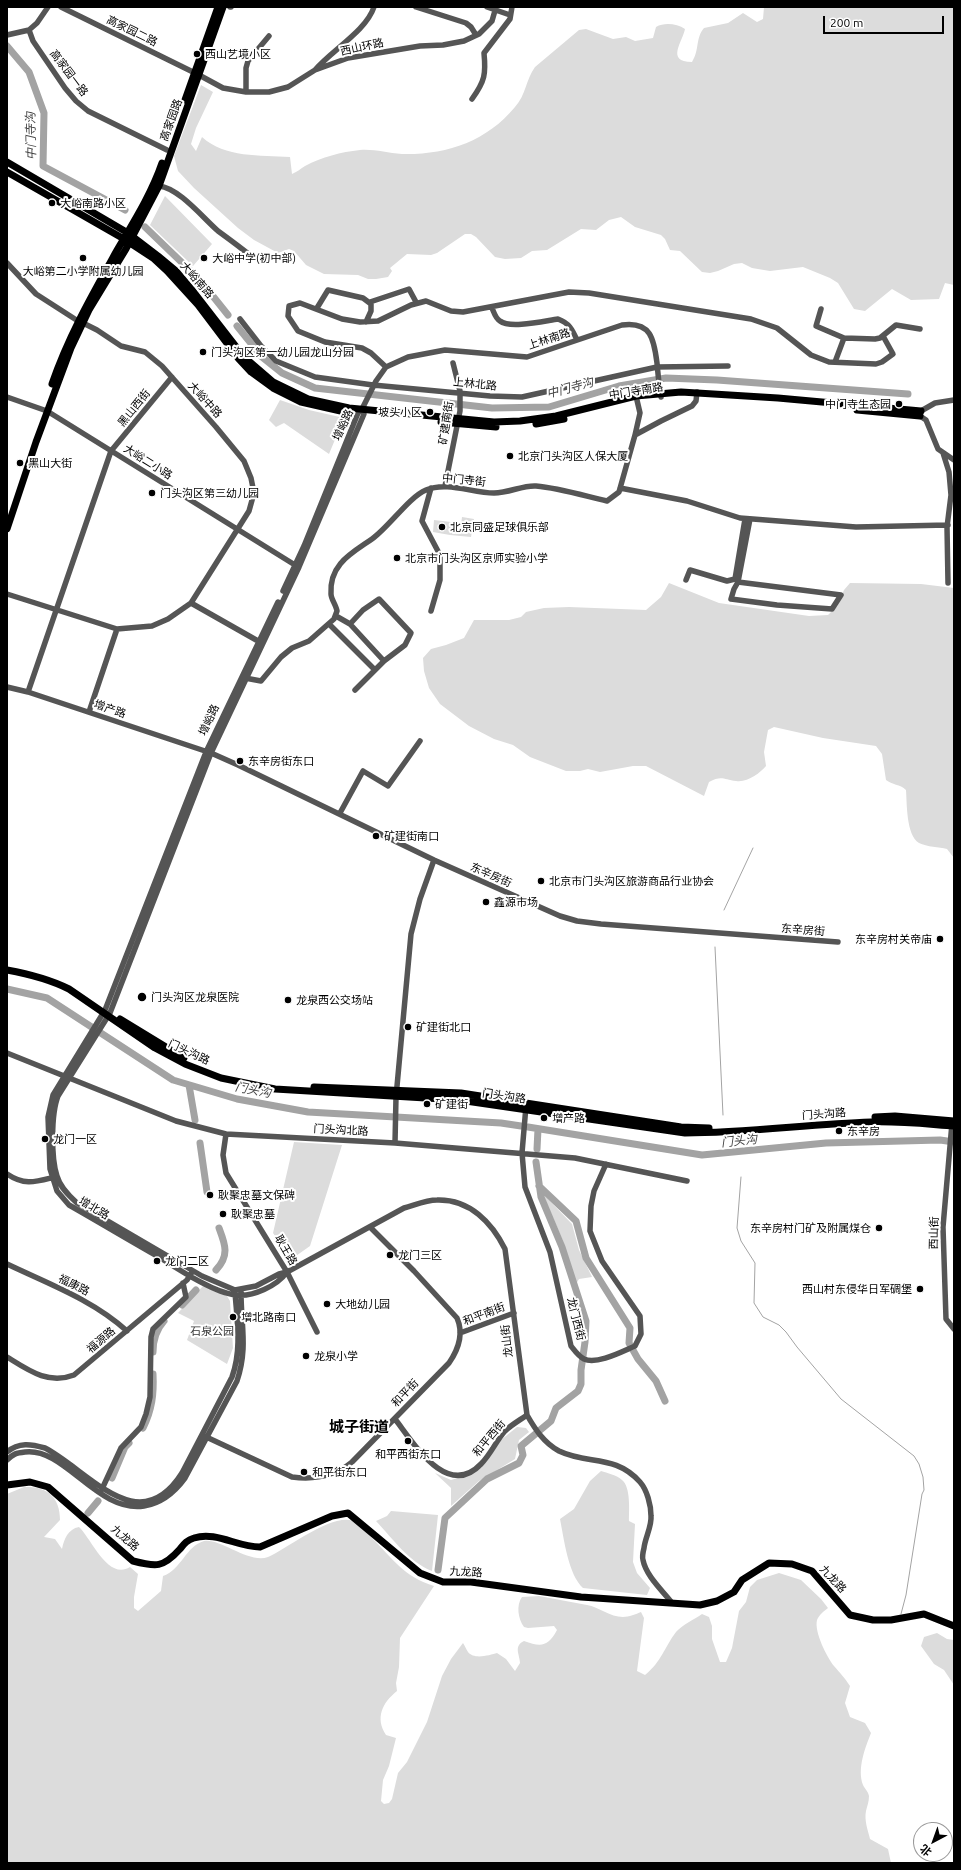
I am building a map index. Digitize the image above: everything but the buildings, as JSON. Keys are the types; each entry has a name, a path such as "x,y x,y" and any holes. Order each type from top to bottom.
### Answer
{"main road":[{"name":"高家园路","path":"129,238 159,186 218,7"},
{"name":"高家园路","path":"129,238 155,184 223,7"},
{"name":"大峪南路","path":"7,162 129,238 176,272 192,290 244,357 260,372 285,389 308,398 362,412"},
{"name":"大峪南路","path":"7,172 129,238"},
{"path":"7,514 80,322 129,238"},
{"name":"中门寺南路","path":"362,412 458,422 509,422 567,414 660,392 920,413"},
{"path":"7,529 46,410"},
{"name":"门头沟路","path":"7,965 45,974 57,979 75,989 106,1013"},
{"name":"门头沟路","path":"7,970 44,978 55,982 188,1060 223,1074 265,1083 396,1096 461,1093 525,1107 681,1127 713,1129 895,1116 953,1123"},
{"name":"九龙路","path":"7,1484 30,1482 48,1487 133,1561 158,1566 173,1557 187,1541 196,1537 213,1536 248,1547 260,1547 332,1516 348,1513 420,1573 443,1582 471,1582 581,1597 700,1606 717,1601 734,1592 742,1580 769,1563 792,1564 812,1571 850,1615 873,1620 891,1620 924,1614 954,1626"}],"street":[{"path":"7,35 26,31 37,23 48,7"},
{"name":"高家园二路","path":"61,7 197,74"},
{"path":"315,70 333,51 364,24 374,7"},
{"path":"416,7 466,23 471,27 476,35"},
{"path":"487,7 510,15"},
{"path":"472,99 484,80 484,53 510,19 511,7"},
{"name":"西山环路","path":"197,74 223,88 246,92 269,92 288,87 315,70 348,58 420,46 444,45 464,41 476,35 492,21 495,9"},
{"name":"高家园一路","path":"26,31 76,102 102,119 167,150"},
{"path":"246,92 246,68 248,62 269,36"},
{"path":"159,186 166,186 178,194 218,230 251,256"},
{"name":"大峪中路","path":"7,263 36,294 121,346 145,352 172,377 216,426 244,461 251,478 254,493 249,511 239,530 191,603 174,616 152,626 116,629"},
{"path":"317,308 328,290 363,298 370,302 408,289 416,302"},
{"path":"362,412 372,388 386,367 362,348 325,342 298,331 293,326 288,316 289,306 300,303 317,308 342,319 366,322 378,321 416,302 426,301 451,312 463,312 492,308 569,292 665,304 752,319 777,328 811,355 829,362 876,364 882,362 892,354 883,336"},
{"path":"366,322 371,312 370,302"},
{"path":"492,308 497,318 509,325 558,319 564,321 571,327 577,340"},
{"path":"822,308 816,326 844,338 875,340 883,336 896,325 920,329"},
{"name":"上林北路","path":"240,319 261,346 276,361 315,377 372,388 522,397 657,367 728,366"},
{"name":"上林南路","path":"386,367 408,357 445,350 528,357 622,325 636,324 645,328 654,341 660,392"},
{"path":"835,362 844,338"},
{"name":"矿建南街","path":"445,486 460,411 460,393 453,363"},
{"name":"黑山西街","path":"111,451 172,377"},
{"path":"635,435 661,420 692,406 696,394"},
{"name":"大峪二小路","path":"7,397 46,410 295,565"},
{"path":"636,398 640,413 620,488 687,500 717,512 747,519 856,527 948,525"},
{"path":"954,400 935,403 920,413 926,420 935,445 943,453 954,460"},
{"name":"增峪路","path":"106,1013 208,752 258,641 295,565 362,412"},
{"name":"增峪路","path":"208,752 299,567 362,412"},
{"path":"28,692 111,451"},
{"path":"943,453 948,472 951,495 948,525 948,583"},
{"name":"中门寺街","path":"336,616 337,611 331,596 331,589 336,571 343,559 385,528 416,496 425,490 445,486 493,493 508,493 535,486 607,501 614,497 620,488"},
{"path":"431,488 422,521 440,555 440,580 431,611"},
{"path":"686,580 690,570 727,581 734,579 747,519"},
{"path":"738,582 840,595 832,608 777,606 731,599 738,582 747,519"},
{"path":"7,594 116,629 89,712"},
{"path":"350,624 364,610 379,599 411,633 405,645 384,661 355,690"},
{"path":"191,603 258,641"},
{"path":"245,678 261,681 280,657 292,648 309,641 336,616 350,624 384,661"},
{"path":"329,624 375,670"},
{"name":"增产路","path":"7,687 28,692 208,752"},
{"path":"340,813 363,771 388,786 420,740"},
{"name":"东辛房街","path":"208,752 340,813 434,860 531,903 577,921 838,942"},
{"path":"395,1143 396,1096 411,934 420,899 434,860"},
{"name":"增北路","path":"106,1013 66,1077 54,1106 54,1177 57,1191 69,1205 191,1273 199,1281 238,1292"},
{"name":"门头沟北路","path":"7,1052 176,1121 226,1134 395,1143 575,1158 687,1181"},
{"name":"龙门西街","path":"525,1107 522,1153 525,1187 550,1252 571,1346 578,1355 585,1360 593,1361 618,1354 635,1346 641,1334 640,1316 602,1261 590,1231 592,1198 606,1164"},
{"name":"西山街","path":"953,1123 943,1226 946,1319 954,1330"},
{"name":"耿王路","path":"226,1134 223,1155 226,1173 287,1272 317,1332"},
{"path":"7,1174 16,1180 26,1183 54,1177"},
{"name":"龙山街","path":"238,1292 256,1286 278,1274 287,1272 404,1208 418,1203 437,1200 467,1207 483,1218 497,1232 505,1249 527,1415 540,1436 559,1450 575,1457 601,1460 618,1465 630,1472 641,1483 648,1498 652,1517 645,1538 643,1560 648,1573 672,1603"},
{"name":"和平街","path":"204,1437 281,1473 298,1478 326,1476 345,1468 449,1363 455,1354 460,1333 459,1323 454,1313 370,1227"},
{"name":"福康路","path":"7,1264 93,1305 107,1314 127,1331"},
{"name":"福源路","path":"7,1357 46,1378 65,1378 74,1375 183,1284 191,1273"},
{"path":"102,1488 121,1448 140,1427 146,1414 150,1386 151,1337 153,1329 186,1297 183,1284"},
{"path":"7,1452 21,1444 35,1445 45,1448 102,1488 126,1501 142,1501 152,1499 166,1492 176,1482 237,1381 242,1366 244,1343 238,1292"},
{"name":"和平南街","path":"460,1333 514,1313"},
{"name":"和平西街","path":"395,1419 429,1462 444,1473 456,1475 471,1472 481,1465 505,1432 527,1415"},
{"path":"7,1460 13,1454 24,1452 35,1451 47,1455 110,1500 125,1505 138,1507 163,1500 176,1491 185,1478 204,1437"}],"green space":[{"path":"764,7 954,7 954,285 945,283 939,299 911,300 892,289 865,311 854,309 838,283 830,278 803,267 770,271 752,268 742,263 734,264 710,273 702,272 680,251 670,250 665,239 661,235 635,227 621,217 609,220 596,230 581,229 547,250 532,251 521,258 505,259 495,257 476,237 471,234 465,234 437,253 431,255 407,254 390,268 392,271 388,277 368,279 358,275 324,274 306,265 294,251 289,249 278,253 254,240 238,228 194,188 178,171 174,156 201,85 213,92 196,128 191,144 196,151 202,137 221,149 232,152 290,157 292,174 318,160 346,152 365,150 402,154 418,154 449,149 478,138 504,119 515,107 522,97 535,67 579,30 586,29 613,39 626,37 635,41 653,38 656,27 671,24 685,29 677,55 679,59 692,62 696,53 699,36 704,28 728,23 743,13 757,22 763,19"},
{"path":"165,196 212,244 193,266 150,225"},
{"path":"280,400 309,410 344,418 329,454 284,423 276,427 269,420"},
{"path":"462,517 474,519 471,537 450,535 452,524 461,525"},
{"name":"北京同盛足球俱乐部","path":"434,520 451,522 450,535 433,532"},
{"path":"669,583 719,603 809,616 828,615 837,606 844,590 850,583 921,584 954,588 954,858 947,849 922,844 915,839 909,826 906,790 886,780 882,754 876,746 823,738 774,727 768,730 764,752 766,766 763,769 753,777 740,781 723,778 713,780 709,782 704,796 646,766 633,766 600,772 588,769 580,771 566,771 530,757 513,745 494,739 469,726 440,704 429,688 424,671 423,658 431,649 464,638 474,620 509,620 521,617 526,612 544,608 569,607 646,610 661,597"},
{"path":"294,1142 342,1145 310,1246 293,1258 287,1253 273,1233"},
{"path":"543,1194 572,1224 579,1250 592,1277 579,1279 576,1284 563,1241"},
{"name":"石泉公园","path":"203,1286 227,1296 230,1301 233,1348 227,1364 187,1340 194,1321 178,1313"},
{"path":"517,1427 526,1428 529,1432 519,1440 515,1459 479,1481 451,1506 451,1488 435,1473 451,1480 464,1476 482,1467 501,1440"},
{"path":"601,1471 620,1478 625,1483 627,1488 629,1499 629,1521 635,1524 633,1562 637,1573 650,1588 647,1595 583,1588 578,1582 570,1565 560,1519 574,1509 590,1481"},
{"path":"24,1487 39,1488 45,1491 50,1494 57,1505 60,1520 44,1537 55,1539 62,1549 69,1532 79,1527 107,1563 114,1568 122,1570 130,1567 138,1574 134,1597 134,1608 138,1611 161,1591 163,1576 174,1569 193,1548 204,1541 218,1543 252,1557 268,1557 311,1532 336,1521 347,1520 356,1522 360,1525 392,1560 406,1572 423,1582 434,1586 400,1638 399,1667 396,1683 397,1691 387,1701 382,1711 381,1723 386,1735 396,1738 389,1766 383,1780 381,1801 384,1804 389,1803 392,1799 398,1773 407,1762 427,1722 442,1676 451,1659 463,1643 468,1652 474,1656 497,1653 506,1659 515,1671 520,1663 518,1648 521,1643 524,1641 540,1645 547,1643 554,1636 557,1630 554,1626 524,1627 518,1612 522,1597 539,1596 587,1605 618,1617 641,1612 644,1618 637,1671 645,1675 655,1665 676,1632 702,1614 709,1617 712,1626 712,1639 720,1662 726,1662 732,1648 739,1611 746,1602 750,1587 757,1580 779,1573 801,1580 821,1599 828,1608 817,1620 817,1631 819,1637 831,1662 850,1686 845,1703 850,1717 865,1723 871,1733 861,1765 861,1779 869,1796 866,1822 870,1839 888,1849 891,1863 7,1863 7,1494"},
{"path":"391,1511 438,1515 432,1571 416,1562 409,1556 376,1521 387,1516"},
{"path":"937,1633 947,1639 954,1640 954,1685 944,1670 934,1664 921,1646 924,1637"}],"waterway":[{"name":"中门寺沟","path":"7,46 29,72 44,113 43,166 125,210"},
{"name":"中门寺沟","path":"145,227 200,280 228,315"},
{"name":"中门寺沟","path":"237,326 262,357 282,373 315,388 492,408 549,407 619,386 666,378 717,380 908,394"},
{"path":"724,910 753,848"},
{"path":"715,947 723,1115"},
{"name":"门头沟","path":"7,989 47,998 173,1080 237,1099 308,1112 501,1123 521,1126"},
{"path":"189,1085 195,1120"},
{"name":"门头沟","path":"528,1127 702,1155 826,1143 940,1140 954,1142"},
{"path":"537,1149 538,1129"},
{"path":"200,1143 207,1192"},
{"path":"438,1570 445,1518 487,1479 519,1463 523,1455 521,1446 551,1421 556,1408 578,1391 581,1384 586,1321 562,1247 541,1197 536,1162"},
{"path":"741,1177 737,1228 741,1241 755,1263 754,1303 763,1317 779,1325 786,1332 841,1399 914,1456 919,1464 923,1477 924,1490 922,1494 906,1595 901,1614"},
{"path":"539,1186 576,1221 586,1258 630,1328 629,1343 638,1359 656,1381 665,1401"},
{"path":"216,1270 225,1254 223,1239 219,1228"},
{"path":"182,1305 196,1290"},
{"path":"153,1352 156,1335 164,1321"},
{"path":"143,1428 152,1402 153,1374"},
{"path":"112,1478 125,1447 129,1443"},
{"path":"88,1513 98,1501"}],"place":[{"name":"西山艺境小区","path":"197,54"},
{"name":"大峪南路小区","path":"52,203"},
{"name":"大峪第二小学附属幼儿园","path":"83,258"},
{"name":"大峪中学(初中部)","path":"204,258"},
{"name":"门头沟区第一幼儿园龙山分园","path":"203,352"},
{"name":"中门寺生态园","path":"899,404"},
{"name":"坡头小区","path":"430,412"},
{"name":"北京门头沟区人保大厦","path":"510,456"},
{"name":"黑山大街","path":"20,463"},
{"name":"门头沟区第三幼儿园","path":"152,493"},
{"name":"北京同盛足球俱乐部","path":"442,527"},
{"name":"北京市门头沟区京师实验小学","path":"397,558"},
{"name":"东辛房街东口","path":"240,761"},
{"name":"矿建街南口","path":"376,836"},
{"name":"北京市门头沟区旅游商品行业协会","path":"541,881"},
{"name":"鑫源市场","path":"486,902"},
{"name":"东辛房村关帝庙","path":"940,939"},
{"name":"门头沟区龙泉医院","path":"142,997"},
{"name":"龙泉西公交场站","path":"288,1000"},
{"name":"矿建街北口","path":"408,1027"},
{"name":"矿建街","path":"427,1104"},
{"name":"增产路","path":"544,1118"},
{"name":"东辛房","path":"839,1131"},
{"name":"龙门一区","path":"45,1139"},
{"name":"耿聚忠墓文保碑","path":"210,1195"},
{"name":"耿聚忠墓","path":"223,1214"},
{"name":"东辛房村门矿及附属煤仓","path":"879,1228"},
{"name":"龙门三区","path":"390,1255"},
{"name":"龙门二区","path":"157,1261"},
{"name":"西山村东侵华日军碉堡","path":"920,1289"},
{"name":"大地幼儿园","path":"327,1304"},
{"name":"增北路南口","path":"233,1317"},
{"name":"龙泉小学","path":"306,1356"},
{"name":"和平西街东口","path":"408,1441"},
{"name":"和平街东口","path":"304,1472"}],"district":[{"name":"城子街道","path":"359,1427"}]}
